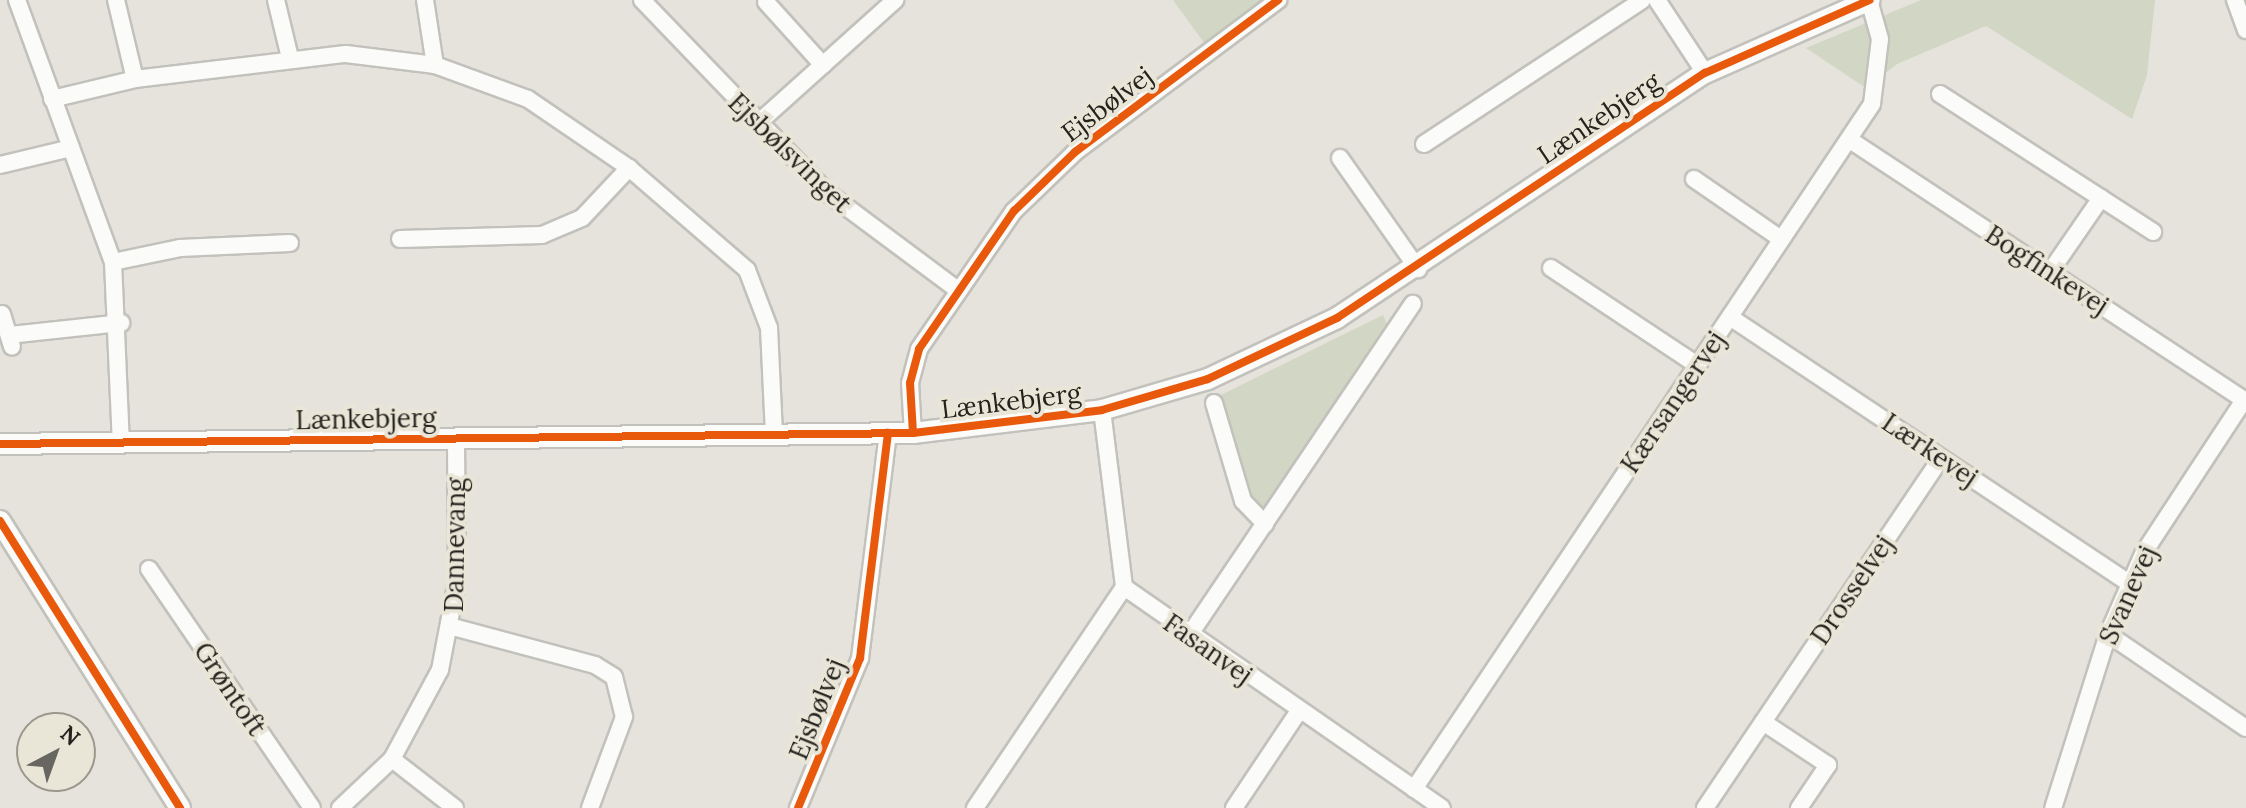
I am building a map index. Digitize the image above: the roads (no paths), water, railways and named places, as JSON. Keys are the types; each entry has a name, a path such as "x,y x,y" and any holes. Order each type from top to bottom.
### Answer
{"street":[{"path":"17,0 113,262 121,323 121,443"},
{"path":"116,0 135,79"},
{"path":"276,0 290,58"},
{"path":"425,0 435,65"},
{"name":"Ejsbølsvinget","path":"642,0 757,124 829,194 955,288"},
{"path":"757,124 895,0"},
{"name":"Ejsbølvej","path":"913,433 910,383 919,349 955,288 1014,211 1075,152 1278,0"},
{"path":"1424,144 1642,0"},
{"name":"Lænkebjerg","path":"0,444 913,433 1102,410 1208,379 1418,269 1705,73 1870,0"},
{"name":"Kærsangervej","path":"1414,789 1850,140 1881,73 1870,0"},
{"path":"2235,0 2246,30"},
{"path":"766,2 823,65"},
{"path":"1664,3 1705,73"},
{"path":"52,99 135,79 290,58 387,56 435,65 528,99 629,168 732,252 760,293 774,433"},
{"path":"1940,94 2153,232"},
{"name":"Bogfinkevej","path":"1850,140 2244,400"},
{"path":"0,165 71,148"},
{"path":"1340,158 1418,269"},
{"path":"400,239 542,235 582,218 629,168"},
{"path":"1694,179 1781,239"},
{"path":"2050,272 2101,198"},
{"path":"113,262 180,248 290,243"},
{"path":"1551,268 1697,365"},
{"path":"1188,637 1413,304"},
{"path":"2,314 10,341 121,323"},
{"name":"Lærkevej","path":"1730,317 2129,583"},
{"name":"Svanevej","path":"2053,808 2108,634 2129,583 2244,400"},
{"path":"1214,403 1243,501 1265,524"},
{"path":"975,808 1124,587 1102,410"},
{"name":"Ejsbølvej","path":"798,808 860,658 888,433"},
{"name":"Dannevang","path":"340,808 392,759 424,709 453,627 456,438"},
{"name":"Drosselvej","path":"1705,808 1941,458"},
{"path":"0,521 180,808"},
{"name":"Grøntoft","path":"149,569 312,808"},
{"name":"Fasanvej","path":"1124,587 1188,637 1442,808"},
{"path":"453,627 595,665 614,677 624,717 590,808"},
{"path":"2108,634 2246,728"},
{"path":"1234,808 1299,711"},
{"path":"1763,722 1828,765 1799,808"},
{"path":"392,759 455,808"}]}
